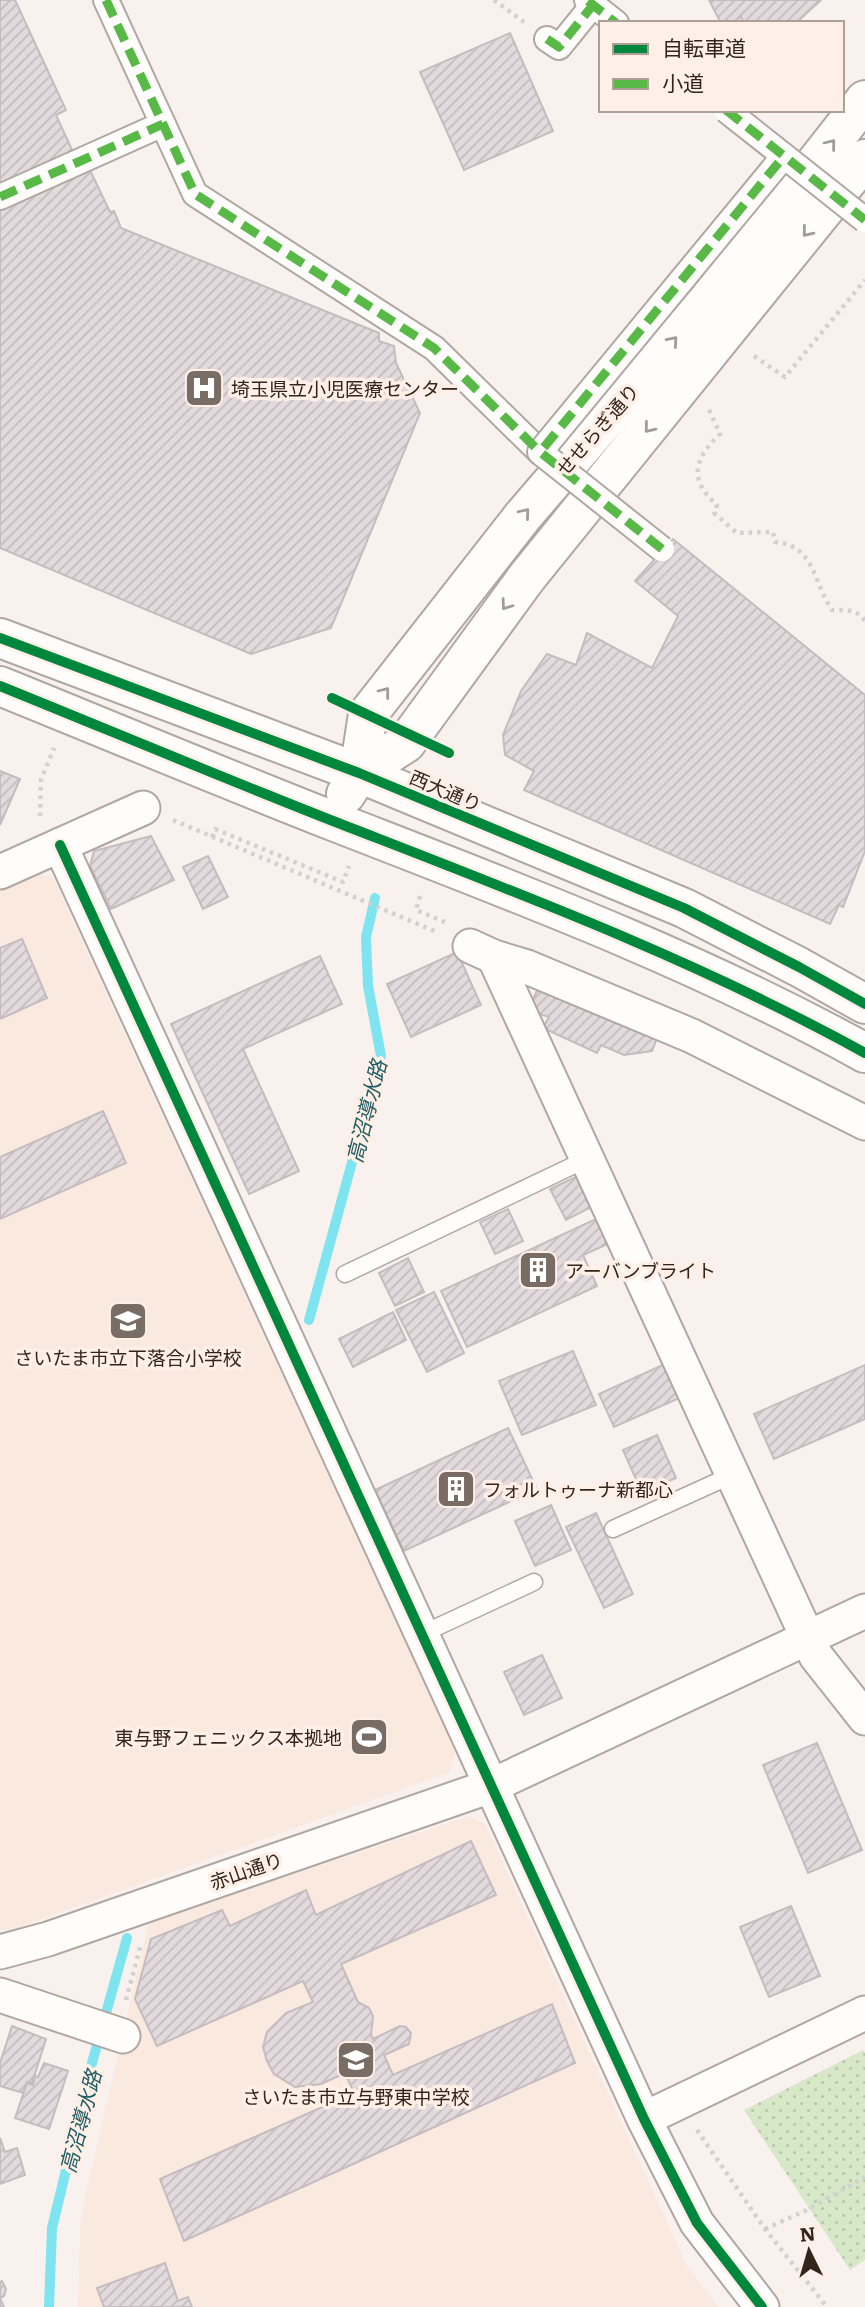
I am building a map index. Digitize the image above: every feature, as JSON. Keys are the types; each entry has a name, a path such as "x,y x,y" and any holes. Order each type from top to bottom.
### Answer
{"street":[{"path":"107,0 195,194 434,348 540,452 662,549"},
{"path":"547,38 559,47 590,2 614,21"},
{"name":"せせらぎ通り","path":"330,819 359,773 368,714 523,516 709,299 865,100"},
{"path":"729,112 865,220"},
{"path":"0,197 163,124"},
{"path":"540,452 784,156"},
{"name":"せせらぎ通り","path":"359,773 406,743 527,577 865,159"},
{"name":"西大通り","path":"0,638 359,773 684,908 865,1004"},
{"path":"0,686 543,902 793,1013 865,1053"},
{"path":"0,872 52,836 143,808"},
{"path":"52,836 282,1329 644,2119 697,2223 762,2307"},
{"path":"482,952 527,967 692,1036 865,1123"},
{"path":"482,952 587,1159 806,1636 816,1656 865,1718"},
{"name":"赤山通り","path":"0,1952 48,1939 491,1786 806,1636 865,1611"},
{"path":"0,1995 109,2032"},
{"path":"644,2119 865,2013"}],"lane":[{"path":"345,1274 587,1159"},
{"path":"613,1529 732,1475"},
{"path":"422,1634 534,1582"}],"path":[{"path":"749,352 785,377 865,280"},
{"path":"706,404 720,434 708,446 696,471 705,494 717,505 714,513 737,533 773,532 775,542 786,543 809,560 817,584 832,610 861,614 865,621"},
{"path":"52,836 39,814 41,780 54,748"},
{"path":"143,808 482,952"},
{"path":"212,837 215,830 343,882 350,866"},
{"path":"109,2032 149,1914 148,1904"},
{"path":"696,2128 765,2229 827,2307"},
{"path":"765,2229 865,2177"}],"shaded area":[{"name":"さいたま市立下落合小学校","path":"39,873 53,878 455,1751 450,1772 17,1928 0,1930 0,891"},
{"name":"さいたま市立与野東中学校","path":"470,1816 485,1824 687,2266 718,2307 78,2307 80,2229 84,2202 149,1922"}],"green space":[{"path":"863,2050 865,2260 850,2270 744,2110"}],"building":[{"path":"0,0 15,0 66,110 56,115 73,152 0,185"},
{"path":"709,0 821,0 798,21 743,21 741,17 734,21 720,21"},
{"path":"510,33 553,131 464,170 420,72"},
{"name":"埼玉県立小児医療センター","path":"89,168 110,212 114,211 121,228 379,333 379,341 394,346 396,363 420,413 331,628 251,654 0,548 0,210"},
{"path":"673,539 865,695 865,851 843,907 839,905 830,924 524,790 534,771 505,755 503,735 521,691 547,654 576,665 587,633 652,668 678,616 635,581"},
{"path":"0,771 20,779 0,825"},
{"path":"151,836 174,880 111,909 90,866 94,851"},
{"path":"208,856 228,897 203,909 183,867"},
{"path":"22,939 47,998 0,1019 0,948"},
{"path":"457,952 481,1005 411,1037 387,984"},
{"path":"320,956 342,1004 243,1049 299,1171 249,1194 171,1024"},
{"path":"541,982 657,1038 652,1051 624,1055 601,1045 597,1053 543,1028 549,1017 528,1010"},
{"path":"103,1111 126,1163 0,1219 0,1157"},
{"path":"582,1174 597,1204 566,1220 550,1189"},
{"path":"508,1209 523,1241 495,1254 480,1222"},
{"name":"アーバンブライト","path":"598,1218 610,1243 583,1255 597,1286 467,1347 441,1291"},
{"path":"408,1258 424,1292 395,1306 379,1273"},
{"path":"434,1292 464,1353 427,1372 396,1310"},
{"path":"393,1312 406,1340 353,1367 339,1339"},
{"path":"573,1351 596,1405 522,1435 499,1381"},
{"path":"669,1362 684,1396 614,1427 599,1394"},
{"path":"865,1365 865,1419 774,1459 754,1414"},
{"name":"フォルトゥーナ新都心","path":"508,1428 537,1489 404,1551 375,1490"},
{"path":"657,1435 676,1478 642,1493 623,1450"},
{"path":"551,1505 571,1550 535,1566 515,1521"},
{"path":"596,1513 633,1594 604,1608 566,1527"},
{"path":"542,1655 562,1698 524,1715 504,1672"},
{"path":"817,1743 862,1850 808,1873 763,1765"},
{"path":"471,1841 496,1895 341,1964 358,2002 369,2008 373,2016 371,2035 373,2039 400,2026 406,2027 411,2033 409,2044 384,2055 393,2075 552,2004 575,2063 184,2241 160,2179 354,2093 345,2073 321,2084 295,2087 274,2074 267,2061 263,2047 267,2032 286,2013 313,2002 303,1981 157,2046 135,1999 151,1939 222,1910 230,1926 306,1890 316,1915"},
{"path":"791,1906 820,1976 769,1997 740,1927"},
{"path":"12,2026 46,2039 32,2083 27,2082 23,2093 0,2086 0,2063"},
{"path":"44,2063 68,2071 49,2129 15,2118 27,2083 33,2085 35,2076 38,2077"},
{"path":"0,2138 5,2152 17,2148 25,2175 0,2184"},
{"path":"165,2263 178,2301 188,2297 192,2307 104,2307 97,2288"},
{"path":"2,2281 6,2289 4,2296 0,2298"}],"waterway":[{"name":"高沼導水路","path":"309,1320 381,1056 368,986 366,937 375,898"},
{"name":"高沼導水路","path":"49,2307 52,2228 92,2063 127,1938"}],"marked path":[{"path":"106,0 195,194 434,348 540,452"},
{"path":"588,1 613,21"},
{"path":"547,39 559,47 593,5"},
{"path":"729,112 865,220"},
{"path":"0,197 163,124"},
{"path":"662,549 540,452 784,156"}],"cycle path":[{"path":"0,638 359,773 684,908 865,1004"},
{"path":"0,686 603,928 735,987 865,1053"},
{"path":"332,698 449,753"},
{"path":"60,845 644,2119 697,2223 762,2307"}],"place":[{"name":"埼玉県立小児医療センター","path":"204,388"},
{"name":"アーバンブライト","path":"538,1270"},
{"name":"さいたま市立下落合小学校","path":"128,1321"},
{"name":"フォルトゥーナ新都心","path":"456,1489"},
{"name":"東与野フェニックス本拠地","path":"369,1737"},
{"name":"さいたま市立与野東中学校","path":"356,2060"}]}
